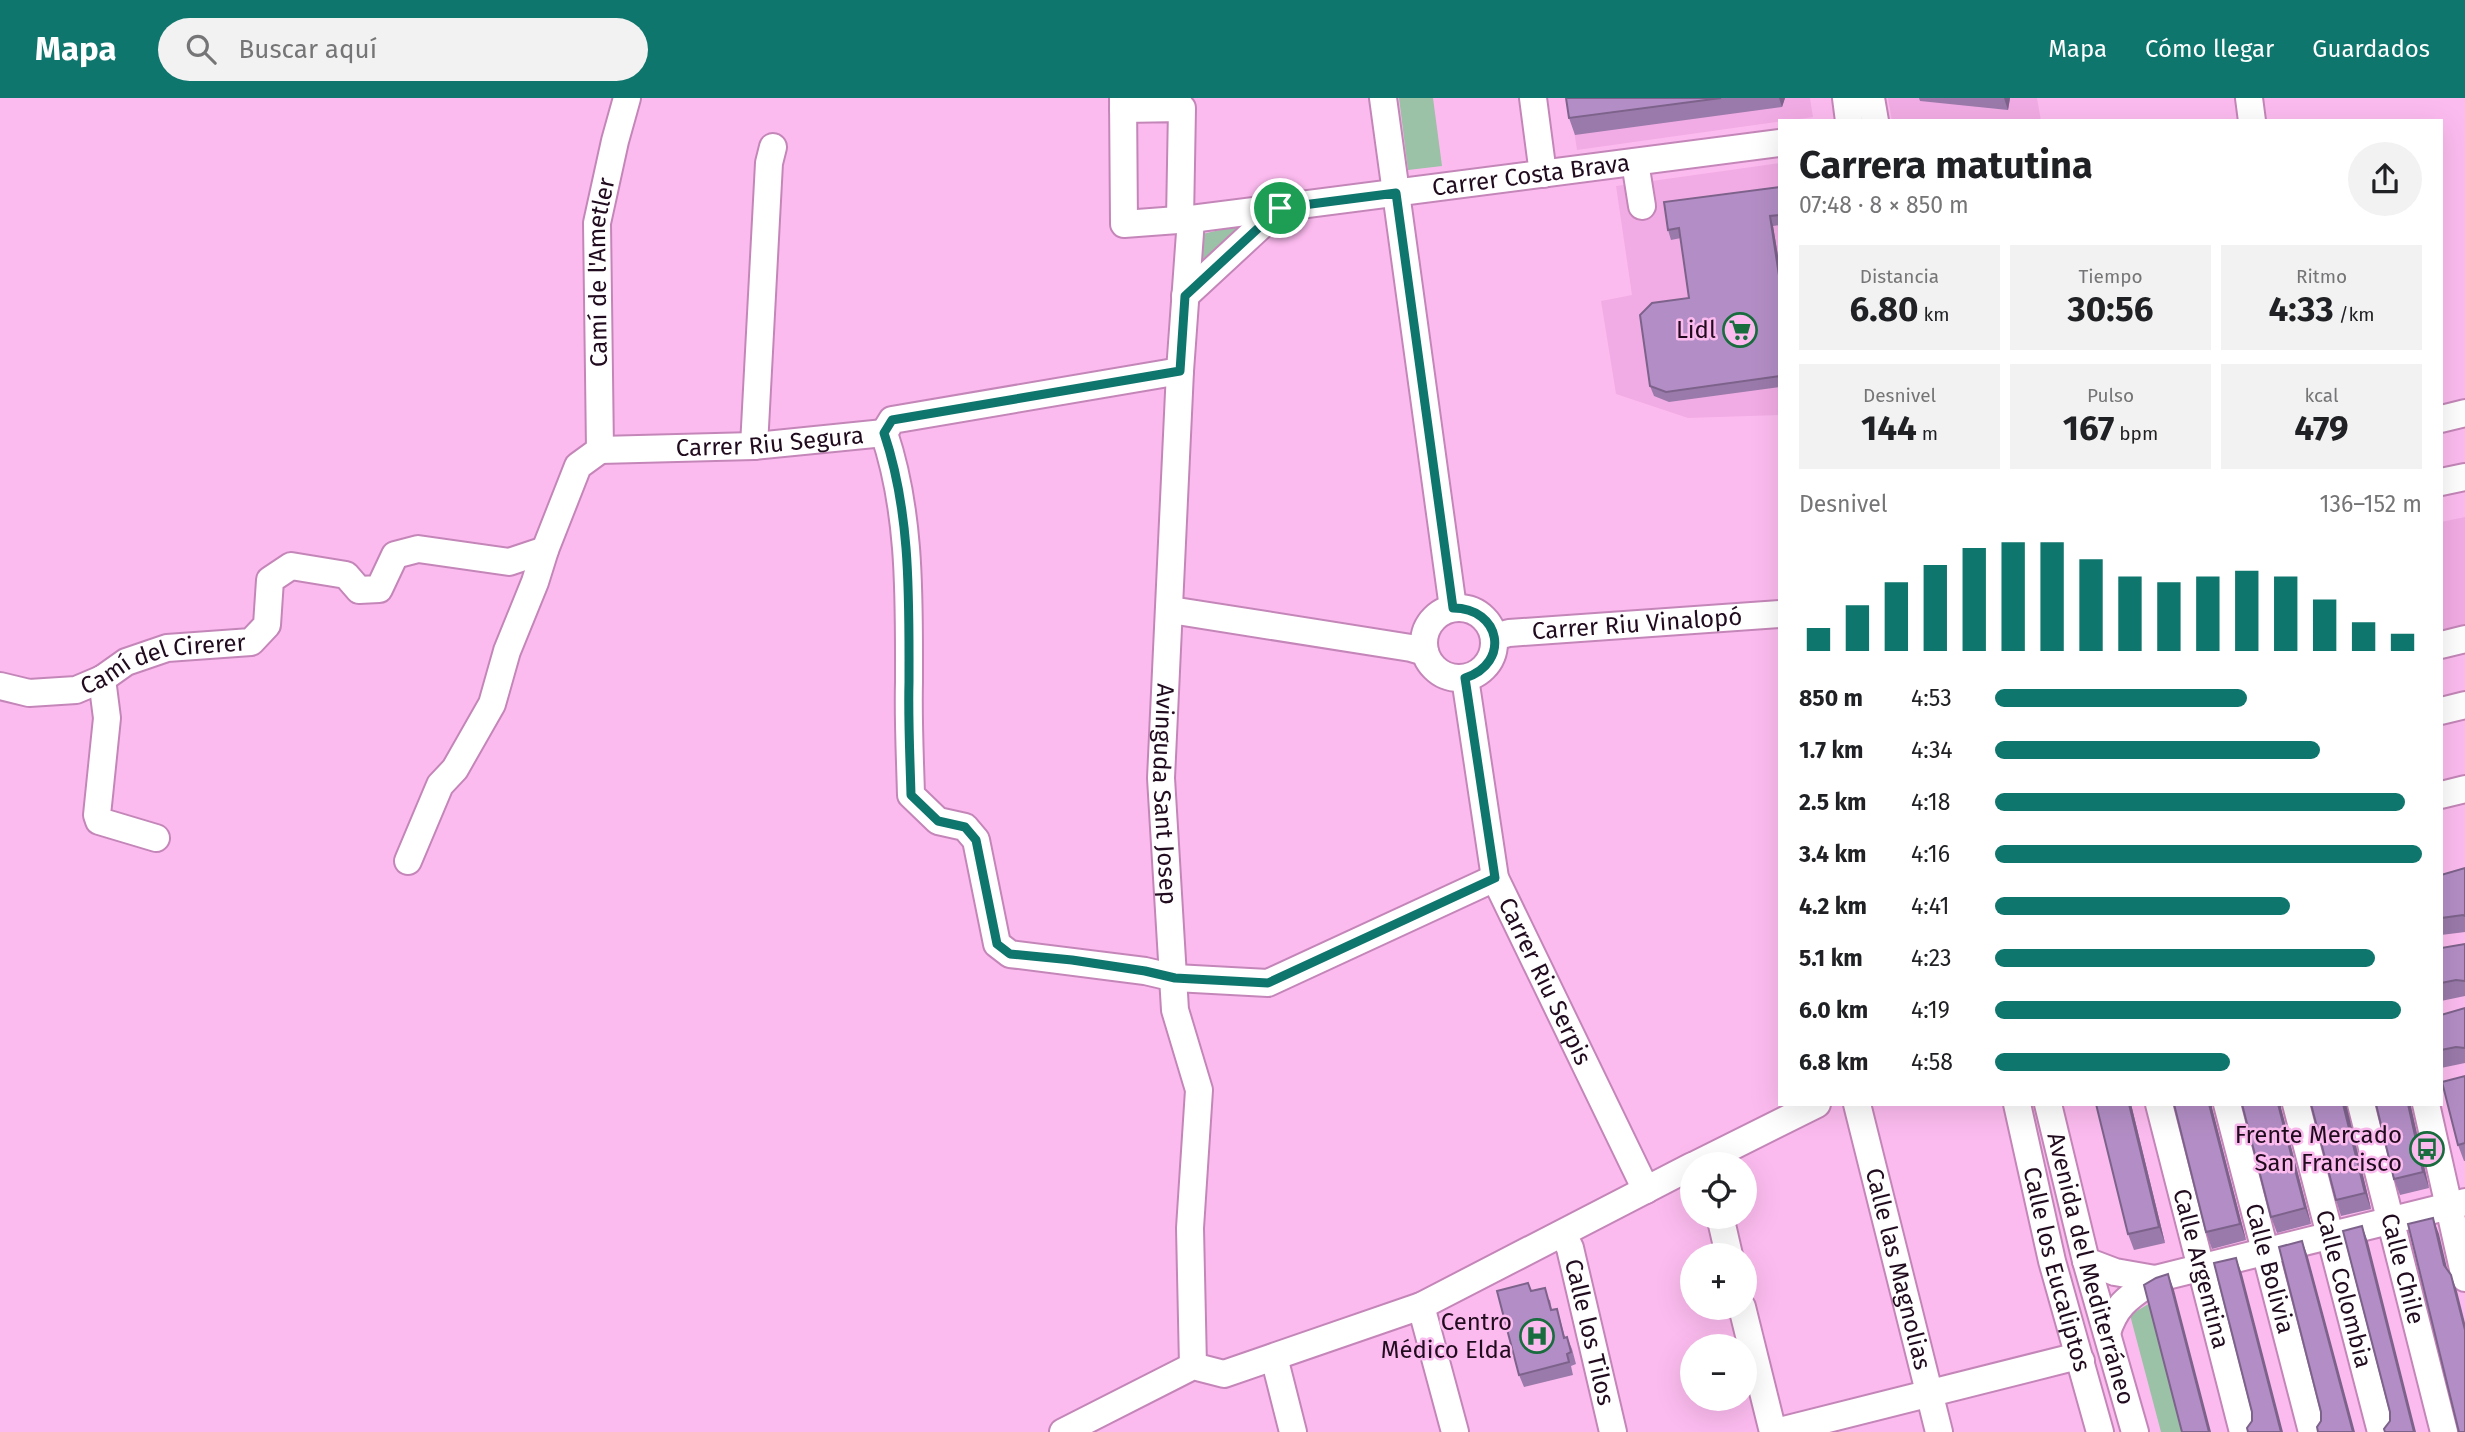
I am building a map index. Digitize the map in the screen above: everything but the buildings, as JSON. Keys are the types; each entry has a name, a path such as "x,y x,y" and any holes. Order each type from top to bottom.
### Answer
{"street":[{"name":"Camí de l'Ametler","path":"600,450 597,223 627,98"},
{"path":"1383,98 1453,608"},
{"path":"1533,98 1544,174"},
{"path":"1846,98 1849,119"},
{"path":"1871,98 1875,119"},
{"path":"2249,98 2252,119"},
{"name":"Carrer Costa Brava","path":"1123,103 1124,224 1186,220 1778,144"},
{"name":"Avinguda Sant Josep","path":"1123,103 1182,108 1186,220 1185,296 1161,778 1175,1010 1199,1090 1190,1228 1193,1366"},
{"path":"754,446 769,163 773,147"},
{"path":"1635,162 1642,206"},
{"path":"1185,296 1280,208"},
{"name":"Carrer Riu Segura","path":"600,450 754,446 884,433 892,420 1180,371"},
{"path":"2443,418 2465,413"},
{"path":"884,433 895,465 909,572 908,713 911,795 938,821 965,827 976,840 997,944 1010,954 1121,967 1175,978 1268,983 1495,878"},
{"path":"408,862 440,785 455,769 492,704 507,651 578,466 600,450"},
{"path":"2443,482 2465,477"},
{"name":"Camí del Cirerer","path":"0,686 29,693 76,690 102,679 126,662 167,648 251,642 267,625 270,580 292,566 346,575 359,590 379,589 395,555 418,548 509,562 545,550"},
{"path":"1453,608 1475,611 1484,617 1494,637 1491,659 1485,668 1465,678 1444,675 1429,661 1424,652 1426,629 1442,612 1453,608"},
{"path":"1169,613 1177,611 1424,652"},
{"name":"Carrer Riu Vinalopó","path":"1494,637 1778,614"},
{"path":"2443,644 2465,639"},
{"name":"Carrer Riu Serpis","path":"1465,678 1495,878 1646,1190"},
{"path":"102,679 107,718 97,815 99,821 156,838"},
{"path":"2443,710 2465,705"},
{"path":"2443,794 2465,789"},
{"path":"1723,1152 1813,1106"},
{"name":"Calle las Magnolias","path":"1858,1106 1939,1432"},
{"name":"Calle los Eucaliptos","path":"2017,1106 2052,1261 2099,1432"},
{"name":"Avenida del Mediterráneo","path":"2048,1106 2086,1261 2135,1432"},
{"name":"Calle Argentina","path":"2160,1106 2243,1432"},
{"name":"Calle Bolivia","path":"2228,1106 2312,1432"},
{"name":"Calle Colombia","path":"2297,1106 2381,1432"},
{"name":"Calle Chile","path":"2361,1106 2444,1432"},
{"path":"2427,1106 2457,1204 2465,1278"},
{"path":"1063,1432 1193,1366 1224,1374 1421,1306 1680,1173"},
{"path":"2107,1334 2112,1315 2125,1300 2155,1279 2457,1204"},
{"name":"Calle los Tilos","path":"1563,1234 1570,1248 1613,1432"},
{"path":"2086,1261 2115,1272 2155,1279"},
{"path":"1421,1306 1455,1432"},
{"path":"1745,1320 1775,1432 2070,1359 2081,1360"},
{"path":"1274,1357 1293,1432"}],"shaded area":[{"path":"1569,98 1810,98 1813,117 1778,119 1778,122 1577,150"},
{"path":"1888,98 2037,98 2041,119 1892,119"},
{"path":"1778,163 1778,415 1688,418 1616,394 1601,301 1632,295 1616,186"},
{"path":"2465,517 2465,638 2443,644 2443,522"}],"green space":[{"path":"1399,98 1433,98 1442,166 1408,170"},
{"path":"1250,223 1198,276 1198,235"},
{"path":"2150,1303 2182,1432 2161,1432 2130,1315"}],"place":[{"name":"Lidl","path":"1740,330"},
{"name":"Frente Mercado San Francisco","path":"2427,1149"},
{"name":"Centro Médico Elda","path":"1537,1336"}],"route":[{"path":"1396,193 1453,608 1475,611 1484,617 1494,637 1491,659 1485,668 1465,678 1495,878 1268,983 1175,978 1072,960 1010,954 997,944 976,840 965,827 938,821 911,795 908,713 909,572 895,465 884,433 892,420 1180,371 1185,296 1280,208 1396,193"}]}
